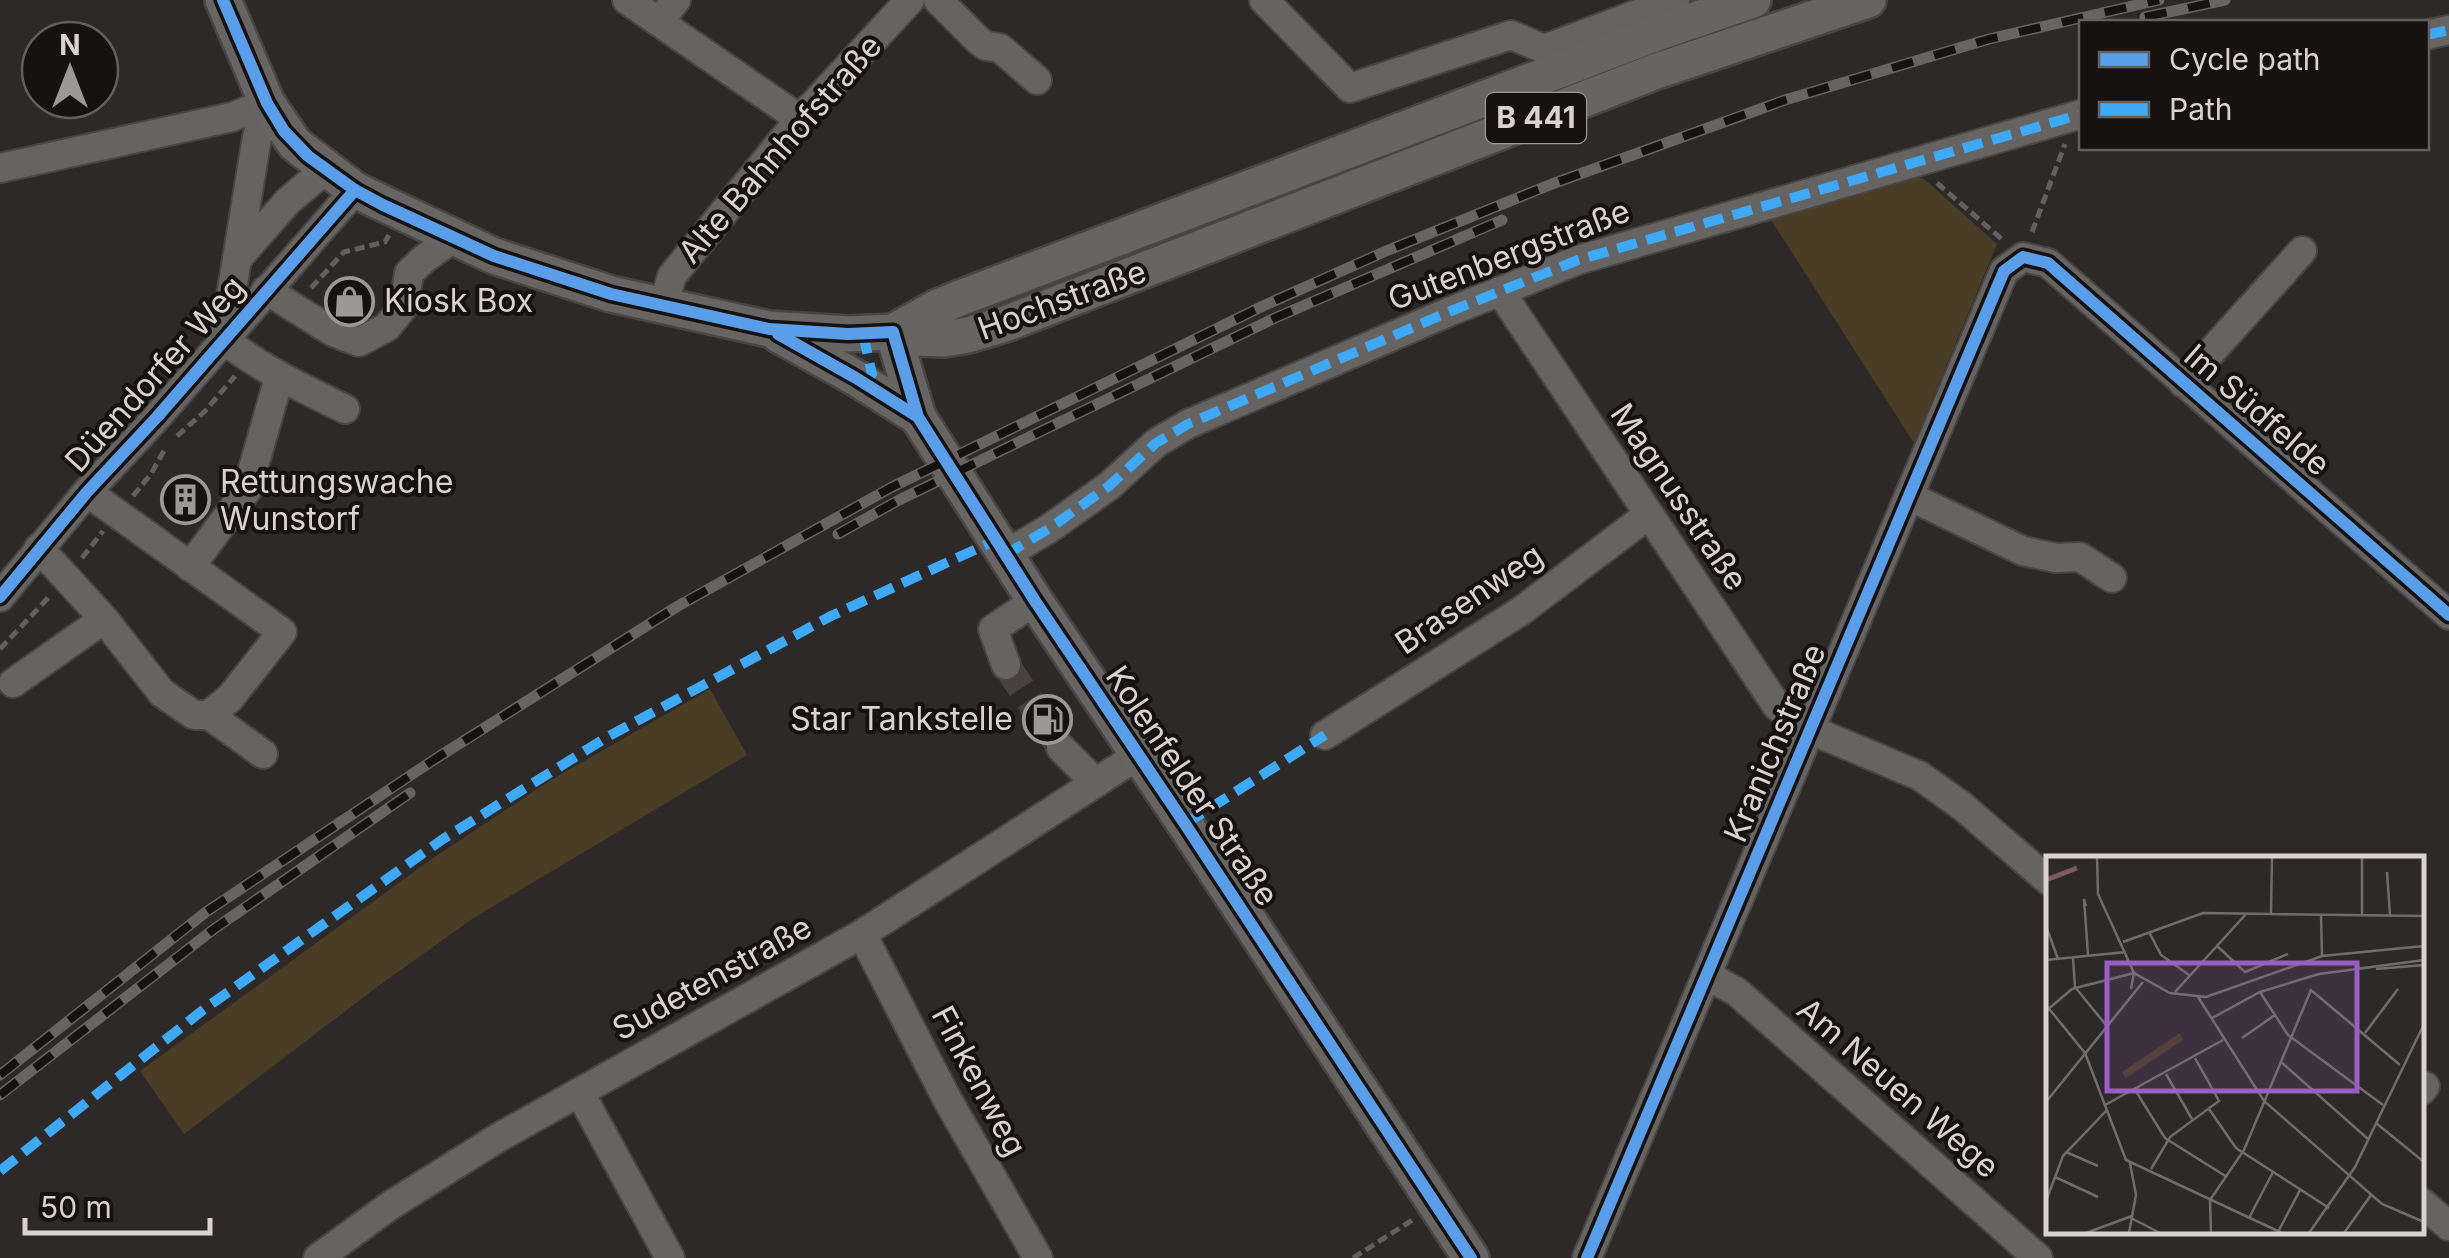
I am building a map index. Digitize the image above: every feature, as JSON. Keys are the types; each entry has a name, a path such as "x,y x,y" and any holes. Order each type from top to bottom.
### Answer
{"main road":[{"name":"B 441","path":"223,0 276,117"},
{"name":"Hochstraße","path":"892,332 936,308 1200,206 1753,0"},
{"name":"Hochstraße","path":"892,332 944,339 1005,324 1654,72 1868,0"},
{"name":"Alte Bahnhofstraße","path":"276,117 295,144 340,180 494,256 663,306 769,329 848,334 892,332"},
{"path":"769,329 918,417"},
{"name":"Kolenfelder Straße","path":"892,332 918,417 1035,602 1471,1258"}],"street":[{"path":"627,0 668,11 800,119"},
{"name":"Alte Bahnhofstraße","path":"663,306 672,276 800,119 910,0"},
{"path":"938,0 978,40 1000,48 1037,80"},
{"path":"1264,0 1350,88 1511,35 1544,48 1675,0"},
{"name":"Gutenbergstraße","path":"1005,555 1109,486 1156,442 1188,424 1500,291 1578,260 2078,114"},
{"path":"0,168 232,118 276,117"},
{"name":"Düendorfer Weg","path":"224,339 248,184 276,117"},
{"name":"Düendorfer Weg","path":"237,258 288,201 340,180"},
{"name":"Düendorfer Weg","path":"0,597 87,492 266,290 340,180"},
{"path":"266,290 333,332 358,342 387,327 404,306 409,274 454,238"},
{"path":"2183,383 2302,251"},
{"name":"Im Südfelde","path":"2022,257 2048,263 2449,616"},
{"name":"Kranichstraße","path":"1588,1258 2004,271 2022,257"},
{"name":"Magnusstraße","path":"1500,291 1776,706 1811,730 1920,776 1962,806 2046,878"},
{"path":"224,339 280,378 345,409"},
{"path":"190,567 246,490 280,378"},
{"path":"87,492 282,632 230,698 208,715"},
{"path":"1909,496 2022,551 2056,558 2080,557 2112,578"},
{"name":"Brasenweg","path":"1325,736 1521,611 1648,515"},
{"path":"39,548 104,619 162,694 194,715 208,715 263,754"},
{"path":"1006,665 993,629 1035,602"},
{"path":"13,683 104,619"},
{"path":"1060,748 1096,783"},
{"name":"Sudetenstraße","path":"318,1258 390,1204 496,1139 862,934 1138,756"},
{"name":"Finkenweg","path":"862,934 946,1099 1038,1258"},
{"name":"Am Neuen Wege","path":"1708,976 1737,992 2038,1258"},
{"path":"580,1093 670,1258"},
{"path":"2424,1204 2449,1226"}],"path":[{"path":"1912,161 2022,257 2078,114"},
{"path":"0,649 68,577 151,474 167,446"},
{"path":"1353,1258 1435,1206"}],"shaded area":[{"path":"1888,174 1923,178 1997,244 1914,443 1766,212"},
{"path":"710,689 747,755 475,917 184,1134 140,1071 433,858 551,780"}],"tunnel":[{"path":"1006,665 1061,748"}],"railway":[{"path":"0,1075 206,912 432,761 678,606 892,487 1263,306 1552,184 1785,100 1989,39 2159,0"},
{"path":"2145,17 2225,0"},
{"path":"838,534 899,500 1275,318 1502,220"},
{"path":"0,1095 214,929 410,793"}],"marked path":[{"path":"2429,34 2449,30"},
{"path":"1005,555 1109,486 1156,443 1188,424 1451,311 1578,260 2079,115"},
{"path":"863,334 872,374 865,384"},
{"path":"0,1171 203,1010 443,839 609,736 831,616 996,540"},
{"path":"1185,824 1325,735"}],"cycle path":[{"path":"223,0 267,103 284,131 308,156 383,205 494,256 611,294 769,329 848,334 893,332 918,417 1035,601 1471,1258"},
{"path":"0,597 87,492 355,190"},
{"path":"1587,1258 2004,271 2023,257 2048,263 2449,615"},
{"path":"778,334 918,417"}],"place":[{"name":"Kiosk Box","path":"349,301"},
{"name":"Rettungswache Wunstorf","path":"185,500"},
{"name":"Star Tankstelle","path":"1048,719"}]}
